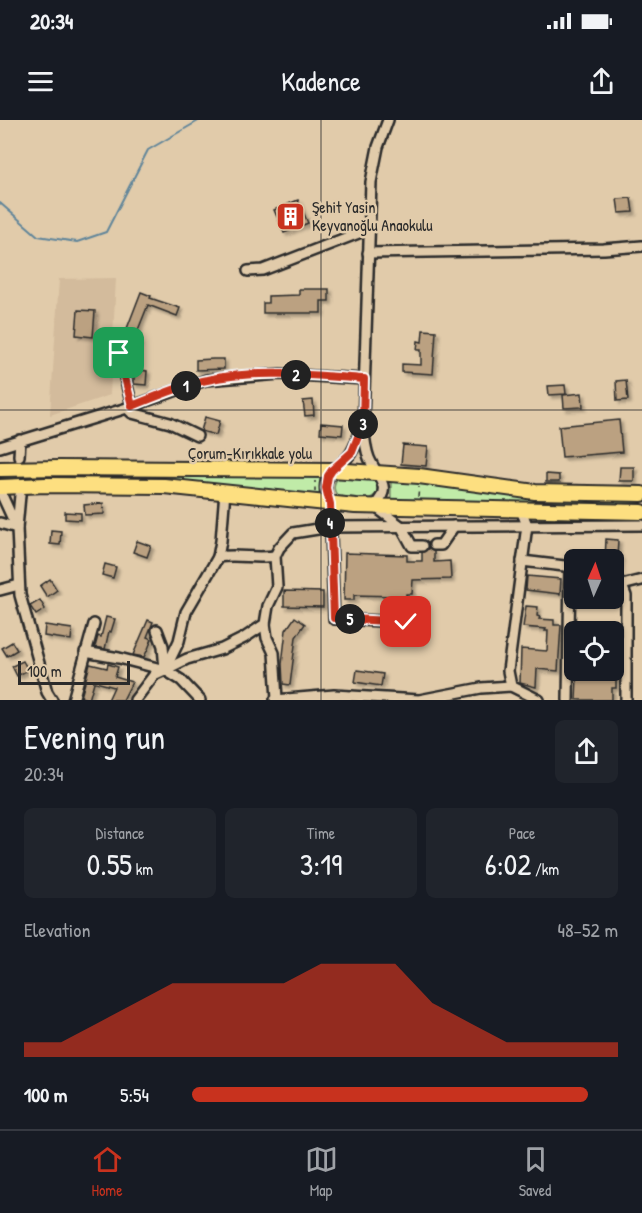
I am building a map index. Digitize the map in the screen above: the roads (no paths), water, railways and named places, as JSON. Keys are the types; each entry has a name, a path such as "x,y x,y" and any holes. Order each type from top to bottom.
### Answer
{"highway":[{"name":"Çorum-Kırıkkale yolu","path":"0,469 332,470 419,476 535,492 642,494"},
{"path":"0,489 46,485 124,485 225,491 330,504 521,510 621,519 642,512"}],"street":[{"path":"388,120 374,162 369,229 363,424 367,452 378,473 383,490 380,501 374,506 401,526 411,546 422,546"},
{"path":"248,271 263,270 369,229"},
{"path":"369,253 604,249 642,246"},
{"path":"119,353 132,413 170,423 197,436"},
{"path":"0,447 130,407 214,378 280,374 364,379"},
{"path":"363,424 352,452 332,470 326,488 330,504 334,618 406,622"},
{"path":"19,456 20,440"},
{"path":"0,489 19,536 18,585 47,692 52,700"},
{"path":"165,670 179,641 186,612 218,557 225,491"},
{"path":"17,528 20,495"},
{"path":"516,700 516,688 508,671 527,525 521,510"},
{"path":"539,700 516,688 482,688 419,700 334,695 276,700 274,653 267,638 265,624 268,606 277,587 275,556 279,548 293,533 330,526 527,525 621,519 642,525"},
{"path":"0,524 17,528"},
{"path":"434,545 441,545 454,526"},
{"path":"218,557 275,556"},
{"path":"522,561 564,566"},
{"path":"624,584 642,580"},
{"path":"0,590 18,585"},
{"path":"624,590 626,596 626,700"},
{"path":"568,700 571,609"},
{"path":"73,700 94,624"},
{"path":"135,700 154,675 187,659 222,649 265,624"},
{"path":"157,630 163,646 165,670"},
{"path":"85,652 165,670 182,680 200,700"}],"waterway":[{"path":"0,203 38,236 77,242 106,232 148,150 200,120"}],"place":[{"name":"Şehit Yasin Keyvanoğlu Anaokulu","path":"291,216"}]}
